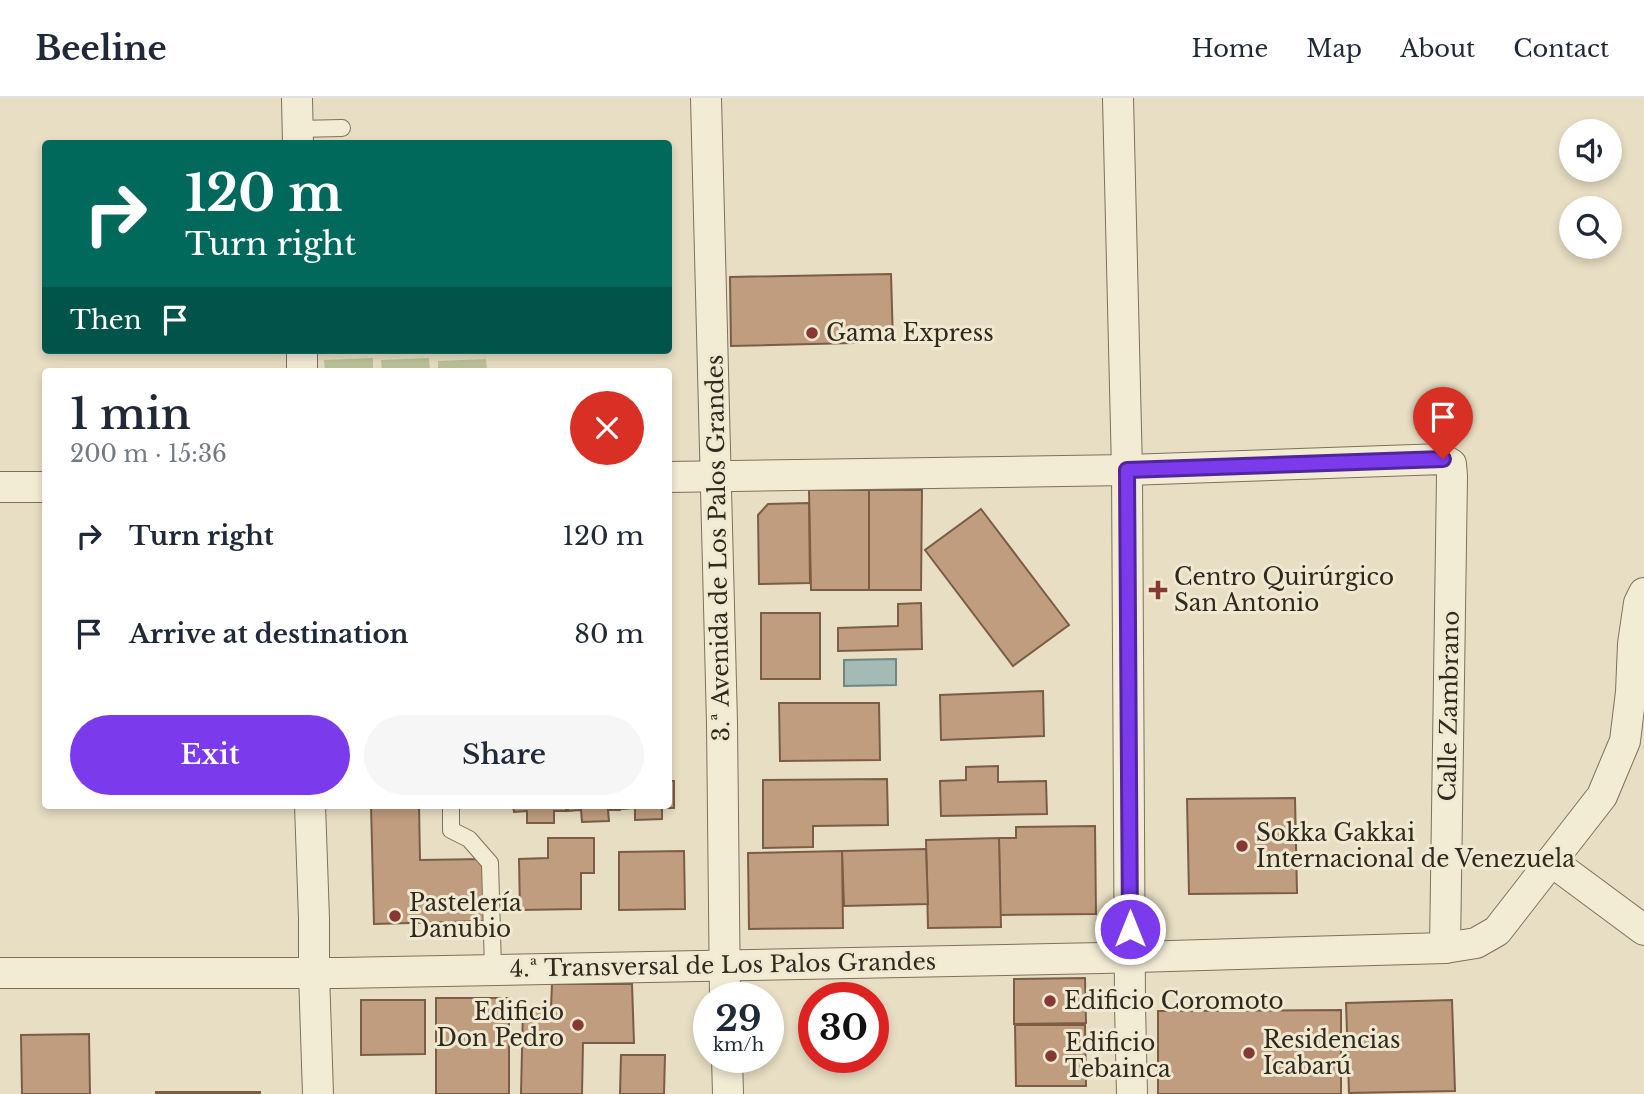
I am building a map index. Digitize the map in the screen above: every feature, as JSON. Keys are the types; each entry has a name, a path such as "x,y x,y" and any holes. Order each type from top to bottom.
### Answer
{"street":[{"path":"297,98 298,136"},
{"name":"3.ª Avenida de Los Palos Grandes","path":"706,98 722,723 726,982"},
{"path":"1118,98 1127,470 1132,1094"},
{"name":"Calle Zambrano","path":"1127,470 1443,459 1451,464 1446,948"},
{"path":"672,477 1127,470"},
{"path":"0,487 42,487"},
{"name":"4.ª Transversal de Los Palos Grandes","path":"0,973 493,970 1130,957 1446,948 1476,943 1497,931 1602,796 1625,741 1633,644 1639,603 1644,593"},
{"path":"310,809 318,1094"},
{"path":"1551,861 1644,930"},
{"path":"727,1073 728,1094"}],"lane":[{"path":"298,136 342,128"},
{"path":"452,809 451,830 469,839 490,863 493,970"}],"green space":[{"path":"373,358 373,368 325,368 324,360"},
{"path":"429,358 430,368 382,368 381,360"},
{"path":"486,359 487,368 438,368 438,361"}],"water":[{"path":"896,659 896,685 844,686 844,660"}],"building":[{"path":"891,274 893,342 731,346 730,277"},
{"path":"809,490 869,490 869,590 811,590"},
{"path":"869,490 922,490 921,590 869,590"},
{"path":"809,503 810,583 759,584 758,515 768,504"},
{"path":"981,509 1069,625 1013,666 925,550"},
{"path":"921,603 922,649 838,651 838,628 898,626 898,604"},
{"path":"761,613 820,613 820,679 761,679"},
{"path":"1043,691 1044,736 941,740 940,695"},
{"path":"779,703 879,703 880,760 780,761"},
{"path":"998,766 998,782 1046,781 1047,814 941,816 940,781 966,780 966,767"},
{"path":"887,779 888,825 813,826 813,847 763,848 763,780"},
{"path":"672,781 674,781 672,808"},
{"name":"Sokka Gakkai Internacional de Venezuela","path":"1295,798 1297,893 1189,894 1187,799"},
{"path":"371,809 419,809 420,860 484,859 486,921 374,924"},
{"path":"514,809 566,809 554,811 554,823 527,823 527,811 514,812"},
{"path":"568,809 620,809 608,810 609,821 582,822 581,810"},
{"path":"635,809 662,809 662,819 635,820"},
{"path":"1095,826 1096,914 1000,915 999,838 1016,838 1016,827"},
{"path":"548,838 594,838 594,873 581,873 581,909 520,910 519,859 548,858"},
{"path":"999,838 1001,927 928,928 926,840"},
{"path":"926,849 928,904 844,906 842,851"},
{"path":"684,851 685,909 619,910 619,852"},
{"path":"842,851 843,928 749,929 748,853"},
{"name":"Edificio Coromoto","path":"1085,978 1086,1023 1014,1024 1014,979"},
{"name":"Edificio Don Pedro","path":"552,984 632,984 634,1043 583,1043 582,1094 521,1094 523,1008 551,1008"},
{"path":"436,998 509,998 509,1094 436,1094"},
{"path":"361,1000 425,1000 425,1054 361,1055"},
{"path":"1452,1000 1455,1091 1349,1093 1346,1003"},
{"name":"Residencias Icabarú","path":"1341,1010 1341,1094 1158,1094 1158,1011"},
{"name":"Edificio Tebainca","path":"1015,1025 1085,1025 1086,1086 1016,1086"},
{"path":"89,1034 90,1094 22,1094 21,1035"},
{"path":"621,1055 665,1055 664,1094 620,1094"},
{"path":"260,1092 260,1094 156,1094"}],"place":[{"name":"Gama Express","path":"812,333"},
{"name":"Centro Quirúrgico San Antonio","path":"1158,590"},
{"name":"Sokka Gakkai Internacional de Venezuela","path":"1242,846"},
{"name":"Pastelería Danubio","path":"395,916"},
{"name":"Edificio Coromoto","path":"1050,1001"},
{"name":"Edificio Don Pedro","path":"578,1025"},
{"name":"Residencias Icabarú","path":"1249,1053"},
{"name":"Edificio Tebainca","path":"1051,1056"}],"route":[{"path":"1130,929 1127,470 1443,459"}]}
